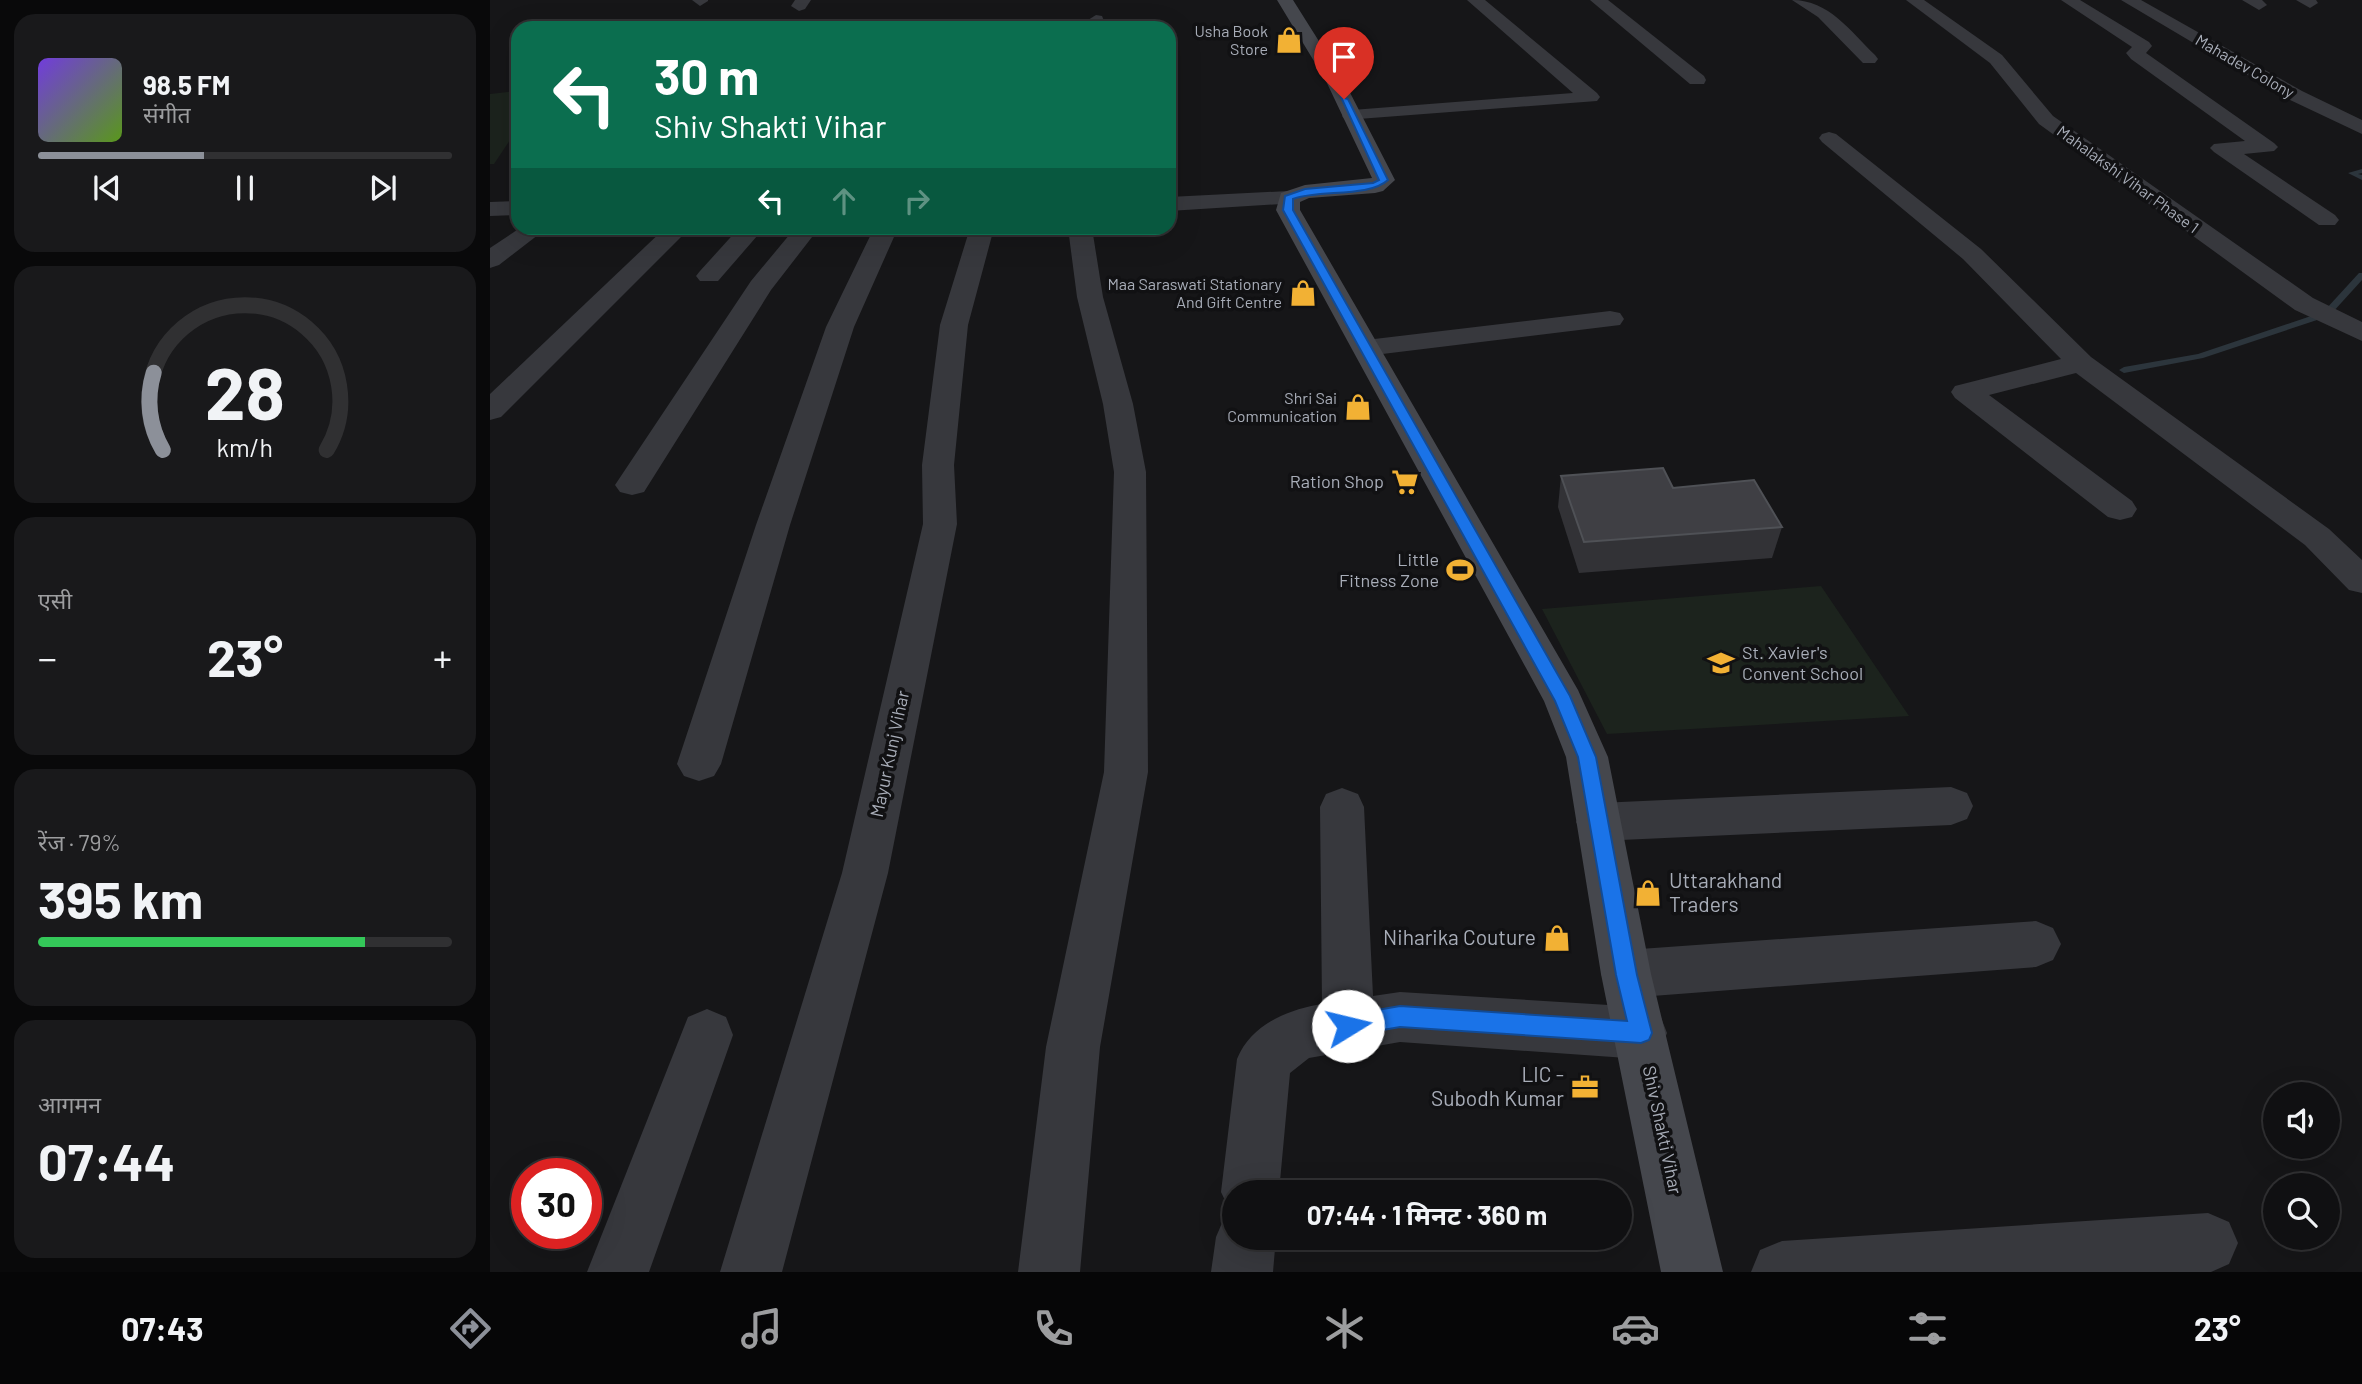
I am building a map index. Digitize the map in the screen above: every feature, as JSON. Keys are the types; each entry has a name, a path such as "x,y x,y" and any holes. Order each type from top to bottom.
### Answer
{"street":[{"path":"1176,204 1289,198 1305,192 1375,186 1384,180 1335,81 1285,0"},
{"path":"1352,116 1590,97 1475,0"},
{"path":"1598,0 1697,80"},
{"path":"1800,0 1824,14 1869,59"},
{"name":"Mahalakshi Vihar Phase 1","path":"1914,0 1996,59 2046,120 2304,304 2362,334"},
{"path":"2069,0 2143,46 2137,55 2267,147 2221,148 2327,220"},
{"name":"Mahadev Colony","path":"2129,0 2295,95 2362,128"},
{"path":"1829,138 1972,254 2081,363 2317,537 2362,581"},
{"name":"Shiv Shakti Vihar","path":"1289,198 1288,210 1564,701 1587,757 1626,975 1692,1272"},
{"path":"490,209 511,208"},
{"path":"490,260 525,235"},
{"path":"490,411 671,235"},
{"path":"709,276 746,235"},
{"path":"632,485 760,287 801,235"},
{"path":"699,764 773,525 840,327 883,235"},
{"name":"Mayur Kunj Vihar","path":"751,1272 865,873 940,524 938,465 954,324 980,235"},
{"path":"1049,1272 1073,1047 1126,772 1130,472 1118,404 1090,297 1081,235"},
{"path":"1366,348 1611,319"},
{"path":"2081,363 1966,392 2120,509"},
{"path":"1599,822 1951,806"},
{"path":"1342,807 1348,1026"},
{"path":"1626,975 2036,944"},
{"path":"1251,1180 1264,1059 1298,1034 1400,1017 1641,1033"},
{"path":"618,1272 707,1035"},
{"path":"1782,1272 2208,1243"},
{"path":"1242,1272 1245,1250"}],"shaded area":[{"path":"511,92 511,138 494,164 490,164 490,94"},
{"path":"1821,586 1909,716 1607,734 1542,609"}],"building":[{"path":"1663,468 1673,488 1754,480 1782,527 1584,542 1561,476"}],"waterway":[{"path":"2362,171 2351,173 2362,178"},
{"path":"2329,311 2362,275"},
{"path":"2124,370 2200,356 2314,318"}],"place":[{"name":"Usha Book Store","path":"1289,40"},
{"name":"Maa Saraswati Stationary And Gift Centre","path":"1303,293"},
{"name":"Shri Sai Communication","path":"1358,407"},
{"name":"Ration Shop","path":"1405,482"},
{"name":"Little Fitness Zone","path":"1460,570"},
{"name":"St. Xavier's Convent School","path":"1721,663"},
{"name":"Uttarakhand Traders","path":"1648,893"},
{"name":"Niharika Couture","path":"1557,938"},
{"name":"LIC - Subodh Kumar","path":"1585,1087"}],"route":[{"path":"1344,99 1384,180 1375,186 1305,192 1289,198 1288,210 1564,701 1587,757 1626,975 1641,1033 1400,1017 1348,1026"}]}
